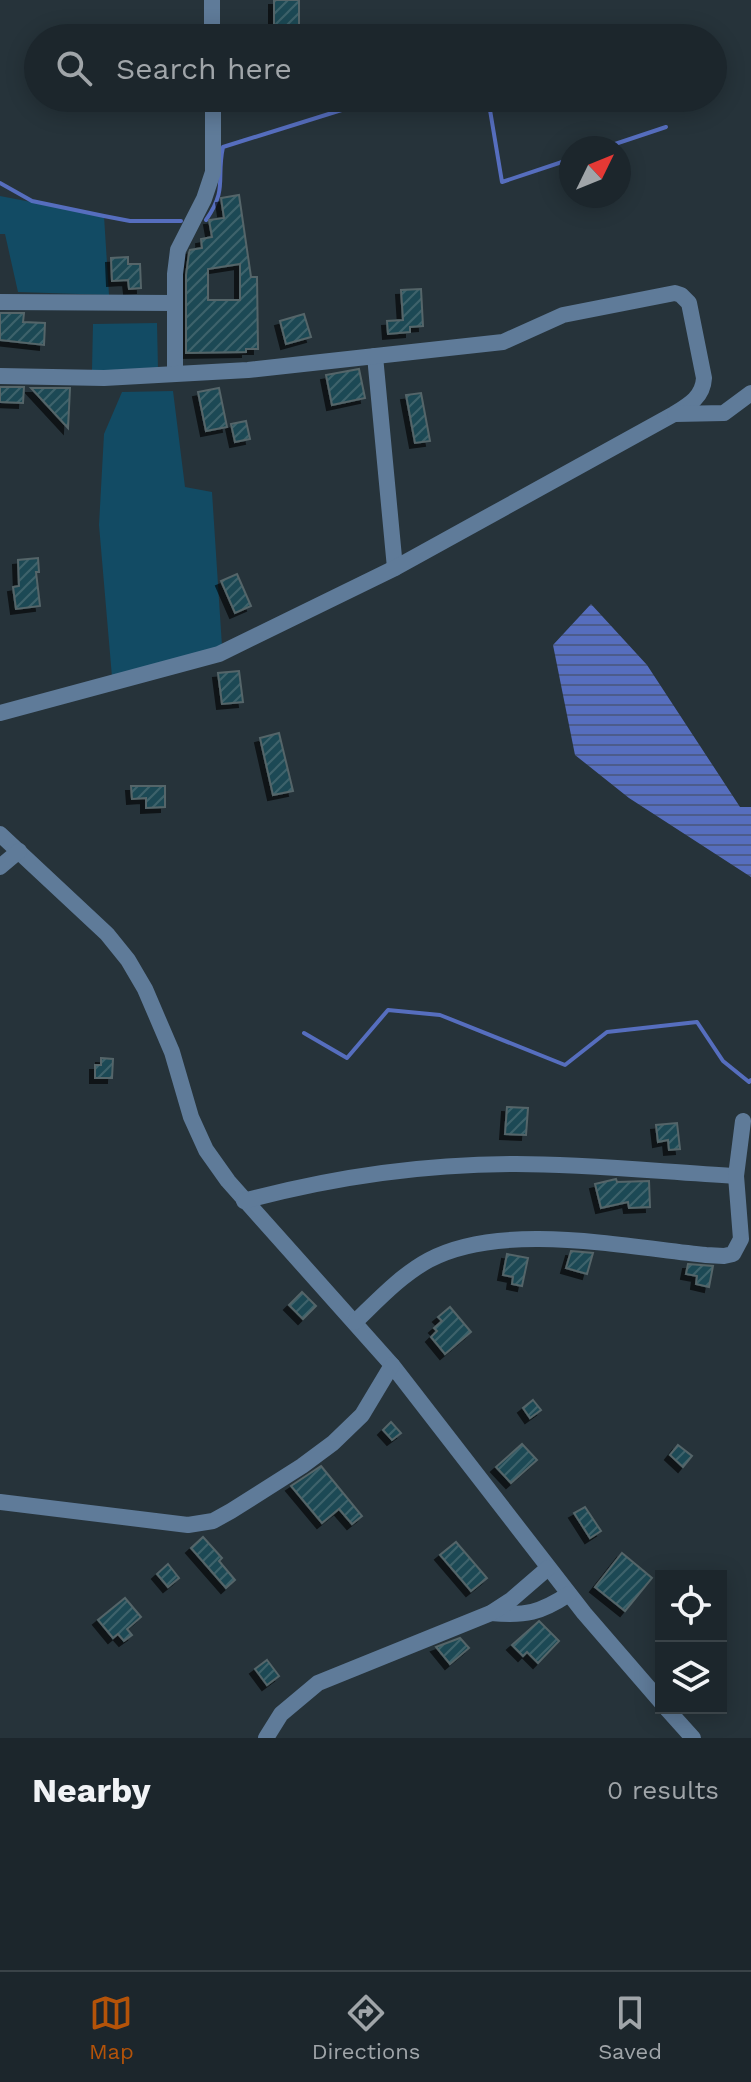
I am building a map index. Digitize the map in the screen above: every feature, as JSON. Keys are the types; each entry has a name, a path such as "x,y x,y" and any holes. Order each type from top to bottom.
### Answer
{"street":[{"path":"212,0 212,24"},
{"path":"175,373 178,250 204,199 213,172 213,112"},
{"path":"0,376 104,378 274,367 503,342 563,315 675,293 689,303 704,378 703,389 695,399 674,414 395,568 219,654 0,713"},
{"path":"0,302 175,303"},
{"path":"375,356 395,568"},
{"path":"674,414 724,413 751,393"},
{"path":"0,834 107,934 128,960 145,989 172,1052 191,1117 206,1150 244,1201 392,1365 548,1568 655,1695"},
{"path":"0,867 19,851"},
{"path":"355,1322 406,1275 431,1259 484,1243 534,1239 706,1255 733,1254 741,1239 736,1176 743,1121"},
{"path":"244,1201 310,1183 403,1170 516,1164 736,1176"},
{"path":"0,1502 188,1525 213,1521 302,1466 347,1431 368,1406 392,1365"},
{"path":"266,1738 281,1714 318,1683 491,1613 548,1568"},
{"path":"491,1613 530,1614 545,1610 569,1594"},
{"path":"671,1714 693,1738"}],"shaded area":[{"path":"0,196 104,216 109,295 18,292 5,234 0,234"},
{"path":"157,323 158,370 92,370 93,324"},
{"path":"173,391 185,487 212,492 222,646 112,677 99,525 104,434 122,392"}],"water":[{"path":"591,604 647,665 740,807 751,807 751,877 629,798 575,755 553,645"}],"building":[{"path":"274,0 299,0 299,24 274,24"},
{"path":"239,195 251,277 257,277 258,349 186,353 189,253 190,250 202,248 201,239 212,237 209,220 224,218 221,198","holes":["240,264 240,300 208,300 208,269"]},
{"path":"128,257 128,264 140,264 141,288 129,289 128,280 112,281 111,258"},
{"path":"421,289 423,326 410,327 410,332 388,334 387,321 403,320 401,290"},
{"path":"0,313 24,313 23,322 45,323 44,345 0,340"},
{"path":"304,314 311,337 286,344 280,321"},
{"path":"359,369 365,398 332,405 326,375"},
{"path":"0,387 24,387 23,403 0,402"},
{"path":"31,388 70,388 68,428"},
{"path":"219,388 227,427 206,431 198,392"},
{"path":"421,393 430,441 415,443 406,395"},
{"path":"246,421 250,439 235,442 231,424"},
{"path":"38,558 39,572 36,572 40,606 16,609 13,587 19,586 18,560"},
{"path":"237,574 251,606 235,613 221,581"},
{"path":"239,671 243,702 222,704 218,673"},
{"path":"279,733 293,791 273,795 260,738"},
{"path":"131,786 165,786 165,807 146,808 146,798 132,799"},
{"path":"101,1058 113,1059 112,1078 95,1078 95,1065 101,1065"},
{"path":"507,1107 528,1108 526,1135 505,1134"},
{"path":"677,1123 680,1149 669,1150 668,1140 658,1142 656,1125"},
{"path":"616,1179 617,1182 649,1181 650,1207 629,1208 628,1202 601,1208 595,1184"},
{"path":"571,1251 593,1253 587,1274 566,1268"},
{"path":"507,1254 528,1258 522,1286 512,1284 513,1277 503,1275"},
{"path":"688,1264 713,1266 709,1287 696,1284 697,1276 686,1274"},
{"path":"302,1292 316,1306 303,1319 289,1305"},
{"path":"450,1307 471,1332 445,1354 431,1337 437,1331 434,1328 442,1321 438,1317"},
{"path":"533,1400 541,1410 530,1418 523,1408"},
{"path":"391,1422 401,1433 392,1440 383,1430"},
{"path":"522,1444 537,1460 511,1483 496,1467"},
{"path":"678,1445 692,1456 683,1467 670,1455"},
{"path":"321,1466 362,1516 352,1524 339,1509 322,1523 291,1486"},
{"path":"585,1507 601,1531 590,1538 574,1513"},
{"path":"203,1537 222,1558 219,1561 235,1580 226,1588 191,1548"},
{"path":"456,1542 487,1578 471,1591 440,1555"},
{"path":"622,1553 652,1578 625,1611 595,1587"},
{"path":"168,1564 179,1578 168,1587 157,1574"},
{"path":"125,1598 141,1617 127,1629 132,1635 124,1641 118,1634 113,1638 98,1620"},
{"path":"539,1621 559,1641 538,1663 527,1652 523,1656 512,1645"},
{"path":"460,1638 469,1648 450,1664 436,1647"},
{"path":"267,1660 279,1676 267,1685 255,1669"}],"waterway":[{"path":"206,220 219,192 223,147 335,112"},
{"path":"490,112 502,182 559,163"},
{"path":"631,139 666,127"},
{"path":"0,183 32,201 130,221 181,221"},
{"path":"304,1033 347,1058 388,1010 440,1015 565,1065 607,1032 697,1022 723,1061 749,1082 751,1080"}]}
